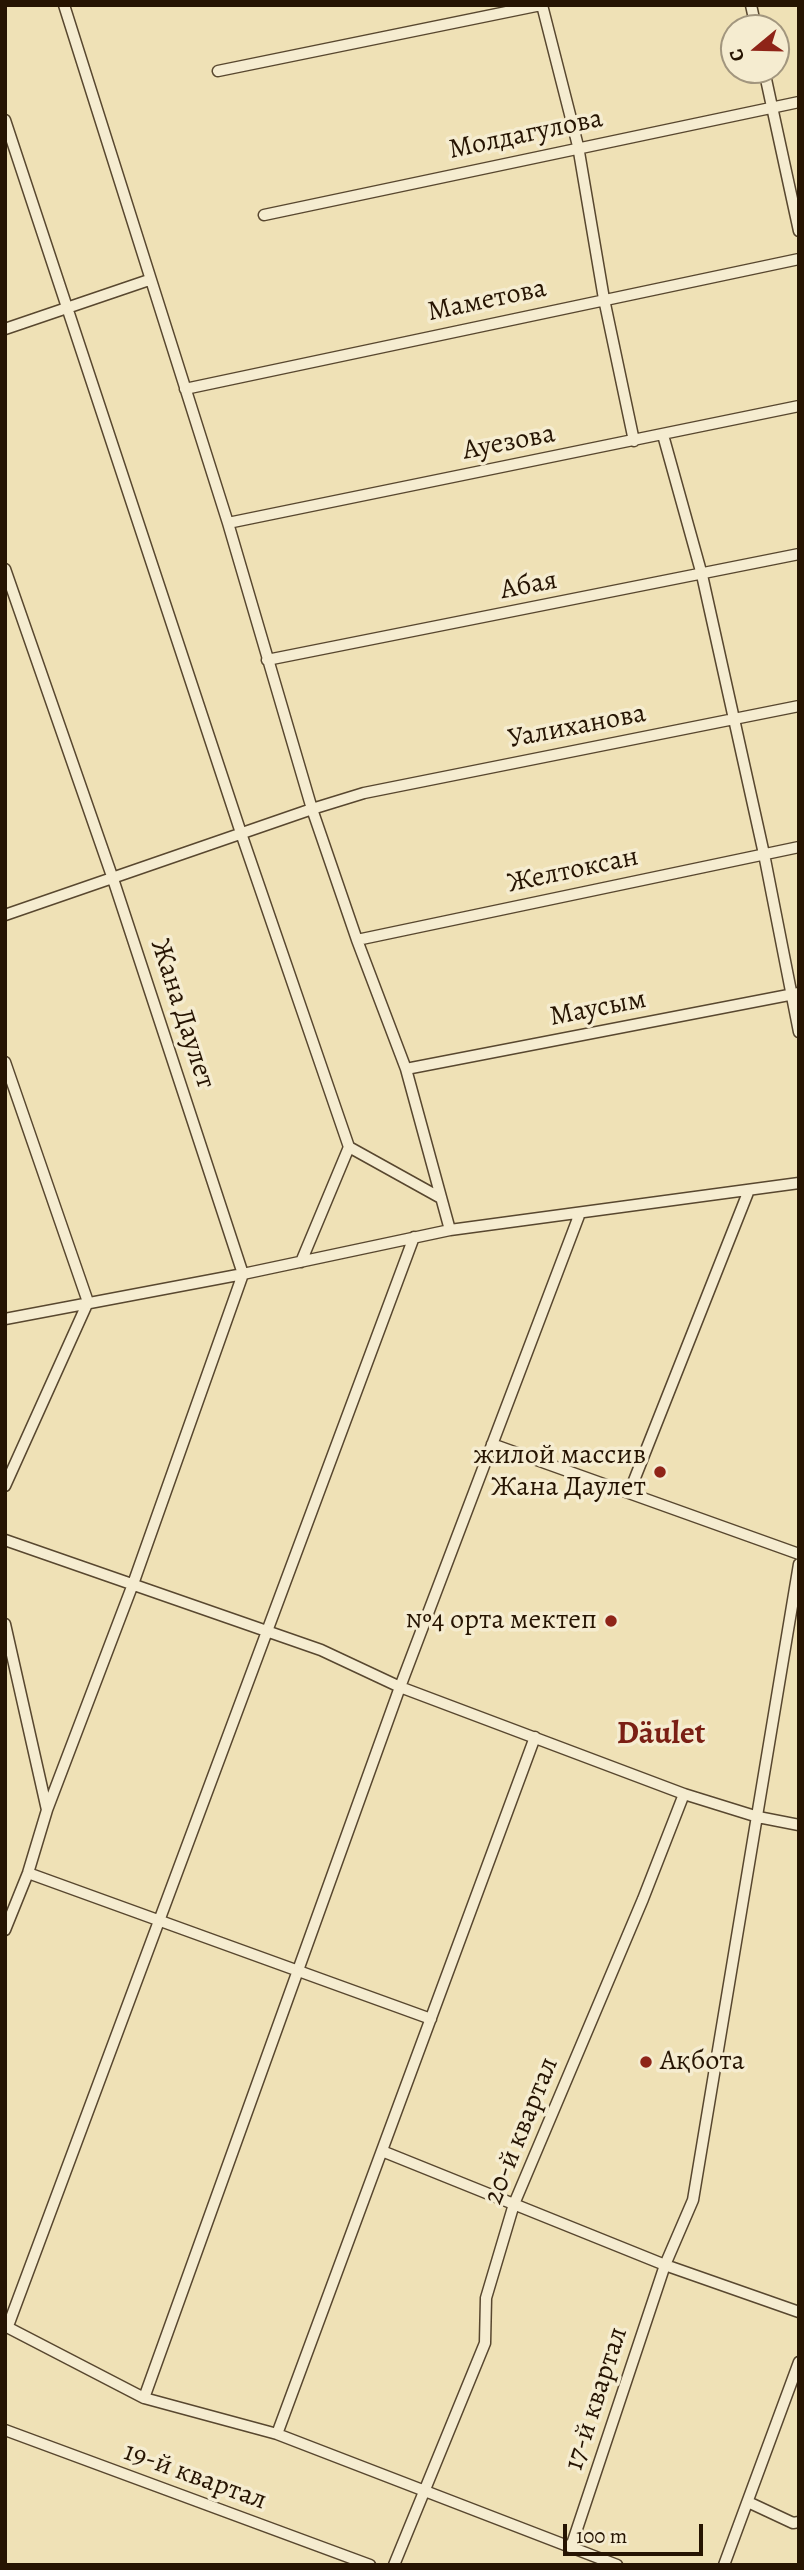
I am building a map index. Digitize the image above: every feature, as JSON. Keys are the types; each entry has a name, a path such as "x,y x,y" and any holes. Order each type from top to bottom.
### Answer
{"street":[{"path":"64,5 228,523 312,809 356,940 406,1069 450,1230"},
{"path":"218,71 541,5 578,146 604,299 634,441"},
{"path":"767,84 799,231"},
{"name":"Молдагулова","path":"264,215 578,146 799,102"},
{"path":"5,120 70,308 242,836 349,1147 439,1197"},
{"name":"Маметова","path":"185,389 799,259"},
{"path":"5,329 149,280"},
{"name":"Ауезова","path":"228,523 799,406"},
{"path":"663,435 702,575 795,994 799,1031"},
{"name":"Абая","path":"267,660 799,554"},
{"name":"Жана Даулет","path":"5,569 114,879 243,1274"},
{"name":"Уалиханова","path":"5,915 364,793 799,706"},
{"name":"Желтоксан","path":"356,940 799,847"},
{"name":"Маусым","path":"406,1069 795,994"},
{"path":"5,1062 88,1302 5,1486"},
{"path":"300,1262 349,1147"},
{"path":"5,1318 243,1274 450,1230 799,1183"},
{"path":"629,1493 749,1190"},
{"path":"144,2398 400,1687 580,1213"},
{"path":"414,1237 6,2326 144,2398 277,2434 617,2565"},
{"path":"5,1930 28,1873 47,1810 134,1584 243,1274"},
{"path":"492,1444 799,1554"},
{"path":"5,1539 321,1650 400,1687 684,1794 758,1817 799,1825"},
{"name":"17-й квартал","path":"571,2547 665,2264 693,2200 799,1564"},
{"path":"5,1623 47,1810"},
{"path":"277,2434 535,1737"},
{"name":"20-й квартал","path":"394,2565 485,2343 486,2298 514,2204 666,1845 684,1794"},
{"path":"28,1873 431,2019"},
{"path":"382,2151 665,2264 799,2312"},
{"path":"724,2565 799,2362"},
{"name":"19-й квартал","path":"5,2431 370,2565"},
{"path":"748,2502 793,2523 799,2522"}],"place":[{"name":"жилой массив Жана Даулет","path":"660,1472"},
{"name":"№4 орта мектеп","path":"611,1621"},
{"name":"Ақбота","path":"646,2062"}],"district":[{"name":"Däulet","path":"661,1735"}]}
